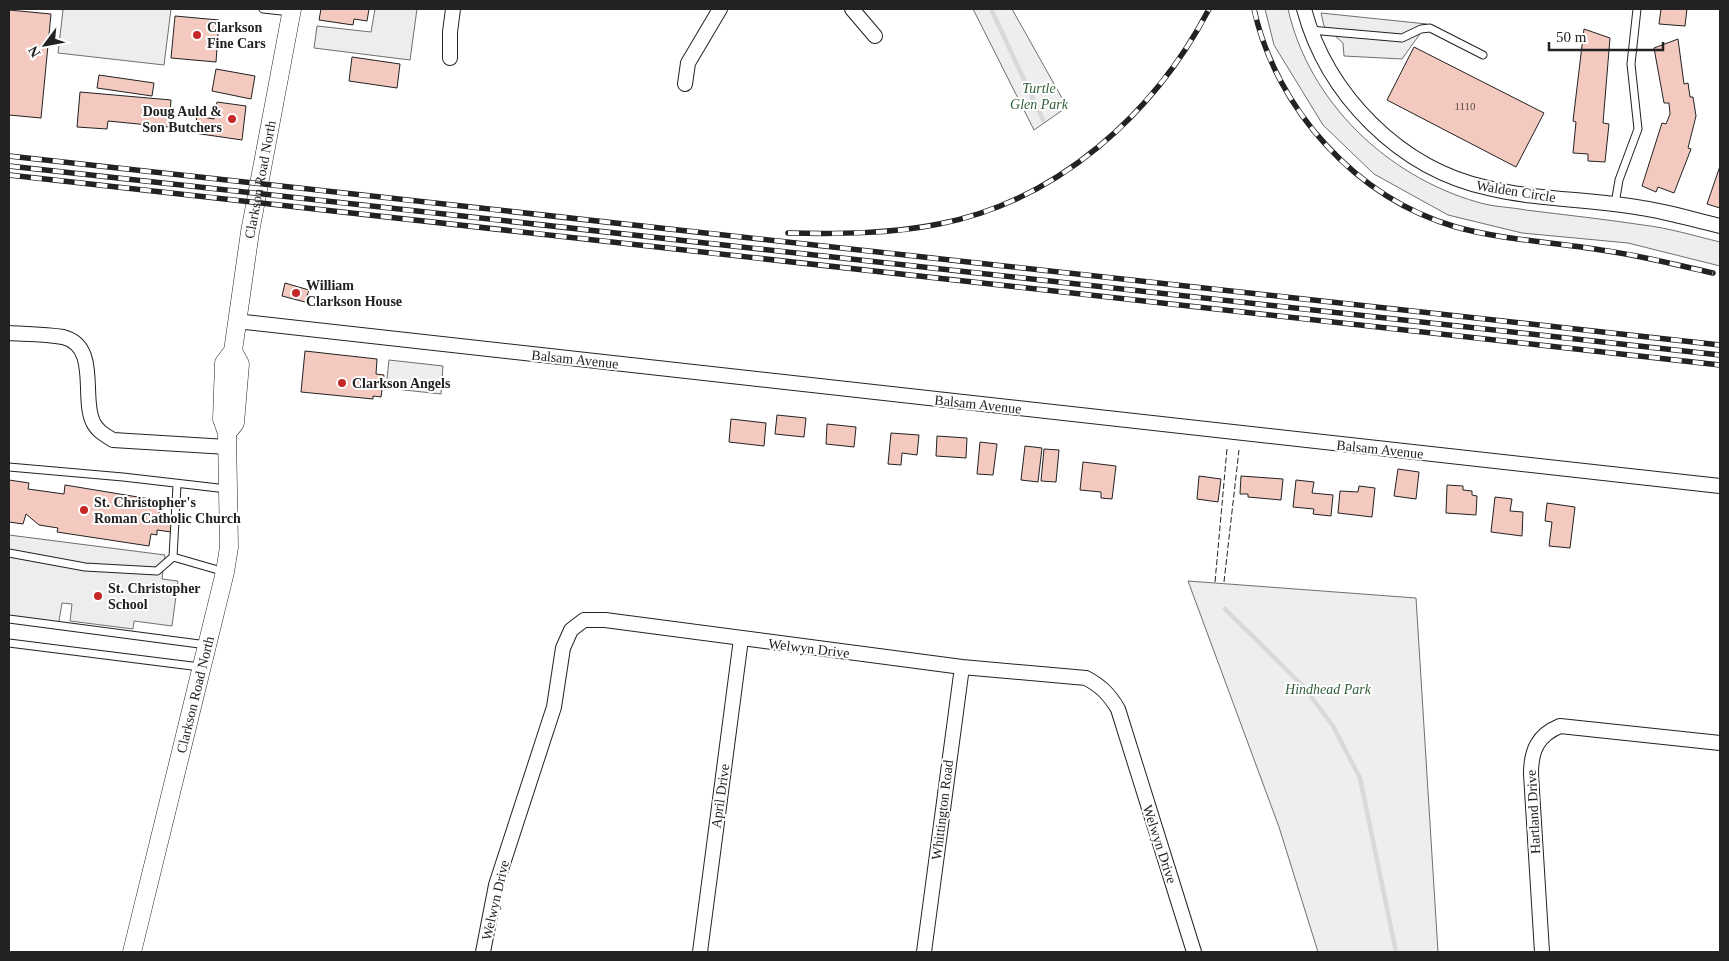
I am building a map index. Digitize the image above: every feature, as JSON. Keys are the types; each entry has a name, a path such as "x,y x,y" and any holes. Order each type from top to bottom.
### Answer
{"street":[{"path":"450,58 450,32 453,9"},
{"path":"685,84 688,63 720,9"},
{"path":"852,9 875,36"},
{"name":"Walden Circle","path":"1304,9 1310,30 1327,68 1361,113 1386,137 1426,165 1457,179 1489,189 1643,208 1720,226"},
{"name":"Clarkson Road North","path":"132,952 225,572 229,546 227,440 235,423 240,364 233,350 236,321 250,232 292,10"},
{"name":"Balsam Avenue","path":"236,321 1720,486"},
{"path":"9,333 64,338 78,346 85,356 92,421 100,432 113,440 227,440"},
{"name":"Welwyn Drive","path":"483,952 496,884 554,706 563,648 571,630 584,620 605,620 962,667 1086,678 1107,692 1118,709 1194,952"},
{"name":"April Drive","path":"700,952 741,639"},
{"name":"Whittington Road","path":"924,952 962,667"},
{"name":"Hartland Drive","path":"1542,952 1531,774 1531,757 1536,744 1547,732 1560,726 1720,743"}],"lane":[{"path":"263,9 292,10"},
{"path":"1615,204 1619,180 1638,129 1631,64 1637,9"},
{"path":"1310,30 1402,38 1430,28 1483,55"},
{"path":"9,467 228,489"},
{"path":"9,553 84,567 158,571 173,558 178,485"},
{"path":"173,558 225,572"},
{"path":"9,619 206,645"},
{"path":"9,643 201,667"}],"green space":[{"name":"Turtle Glen Park","path":"973,9 1012,9 1067,107 1034,130"},
{"path":"1265,9 1288,9 1298,43 1314,75 1333,104 1357,131 1383,154 1412,174 1444,190 1483,204 1653,226 1720,242 1720,266 1628,243 1522,233 1448,215 1374,174 1323,125 1274,45"},
{"path":"389,360 443,366 441,394 386,388"},
{"name":"Hindhead Park","path":"1188,581 1416,598 1438,952 1318,952 1279,827"}],"shaded area":[{"path":"57,9 171,9 164,65 58,53 63,10"},
{"path":"375,9 417,9 410,60 314,48 317,26 371,32"},
{"path":"1321,13 1427,24 1402,59 1344,56 1343,43 1324,26"},
{"name":"St. Christopher School","path":"9,535 165,555 162,579 178,581 172,626 134,621 133,629 70,621 72,604 62,603 58,627 9,621"}],"building":[{"path":"321,9 369,9 367,21 354,19 353,25 319,20"},
{"path":"1661,9 1687,9 1685,26 1659,24"},
{"path":"9,10 51,14 41,118 9,115"},
{"path":"175,16 219,20 216,62 171,58"},
{"path":"1584,29 1610,38 1603,123 1609,124 1605,162 1588,161 1588,154 1573,153 1576,122 1573,121"},
{"path":"1678,39 1684,84 1688,83 1690,97 1693,97 1696,116 1688,148 1691,149 1674,193 1658,187 1656,192 1642,186 1662,123 1666,124 1670,114 1669,103 1664,103 1654,48"},
{"path":"1414,47 1544,113 1516,167 1387,100"},
{"path":"352,57 400,64 397,88 349,81"},
{"path":"216,69 255,76 251,99 212,91"},
{"path":"99,75 154,83 152,96 97,88"},
{"path":"80,92 171,100 169,127 108,121 107,129 77,127"},
{"path":"217,102 246,106 242,140 194,133 197,116 214,119"},
{"path":"1720,166 1720,208 1707,204"},
{"name":"William Clarkson House","path":"285,283 309,290 305,302 282,296"},
{"name":"Clarkson Angels","path":"305,351 377,359 376,374 384,375 381,397 373,396 373,399 301,392"},
{"path":"777,415 806,418 804,437 775,434"},
{"path":"731,419 766,423 764,446 729,442"},
{"path":"827,424 856,427 854,447 826,444"},
{"path":"891,433 919,435 917,455 902,453 901,465 888,464"},
{"path":"937,436 967,438 966,458 936,456"},
{"path":"980,442 997,444 993,475 977,474"},
{"path":"1025,446 1042,448 1038,482 1021,480"},
{"path":"1044,449 1059,450 1056,482 1041,481"},
{"path":"1083,462 1116,466 1112,499 1101,498 1101,492 1080,490"},
{"path":"1398,469 1419,472 1416,499 1394,496"},
{"path":"1199,476 1221,479 1218,502 1197,499"},
{"path":"1241,476 1283,479 1281,500 1248,497 1248,494 1240,494"},
{"name":"St. Christopher's Roman Catholic Church","path":"9,480 29,483 28,489 64,494 65,485 156,500 155,505 160,506 159,515 173,518 171,532 157,530 157,535 151,534 149,546 57,532 58,528 39,525 26,514 23,524 9,522"},
{"path":"1296,480 1314,482 1312,493 1333,495 1331,516 1313,514 1314,509 1293,507"},
{"path":"1447,485 1463,486 1463,490 1472,491 1472,495 1477,496 1476,515 1446,513"},
{"path":"1359,486 1375,488 1372,517 1338,513 1340,491 1358,492"},
{"path":"1495,497 1512,499 1510,511 1523,512 1522,536 1491,532"},
{"path":"1547,503 1575,507 1570,548 1549,546 1552,522 1545,521"}],"waterway":[{"path":"991,9 1043,120"},
{"path":"1225,609 1304,687 1333,726 1360,778 1396,952"}],"railway":[{"path":"788,233 864,233 939,224 983,212 1024,195 1062,173 1098,147 1131,117 1161,83 1187,47 1209,9"},
{"path":"1254,9 1265,46 1281,81 1301,114 1326,145 1354,172 1385,195 1420,213 1456,227 1510,238 1643,257 1713,273"},
{"path":"9,156 1720,345"},
{"path":"9,166 1720,355"},
{"path":"9,175 1720,365"}],"fence":[{"path":"1215,582 1227,449"},
{"path":"1224,582 1239,450"}],"place":[{"name":"Clarkson Fine Cars","path":"197,35"},
{"name":"Doug Auld & Son Butchers","path":"232,119"},
{"name":"William Clarkson House","path":"296,293"},
{"name":"Clarkson Angels","path":"342,383"},
{"name":"St. Christopher's Roman Catholic Church","path":"84,510"},
{"name":"St. Christopher School","path":"98,596"}]}
